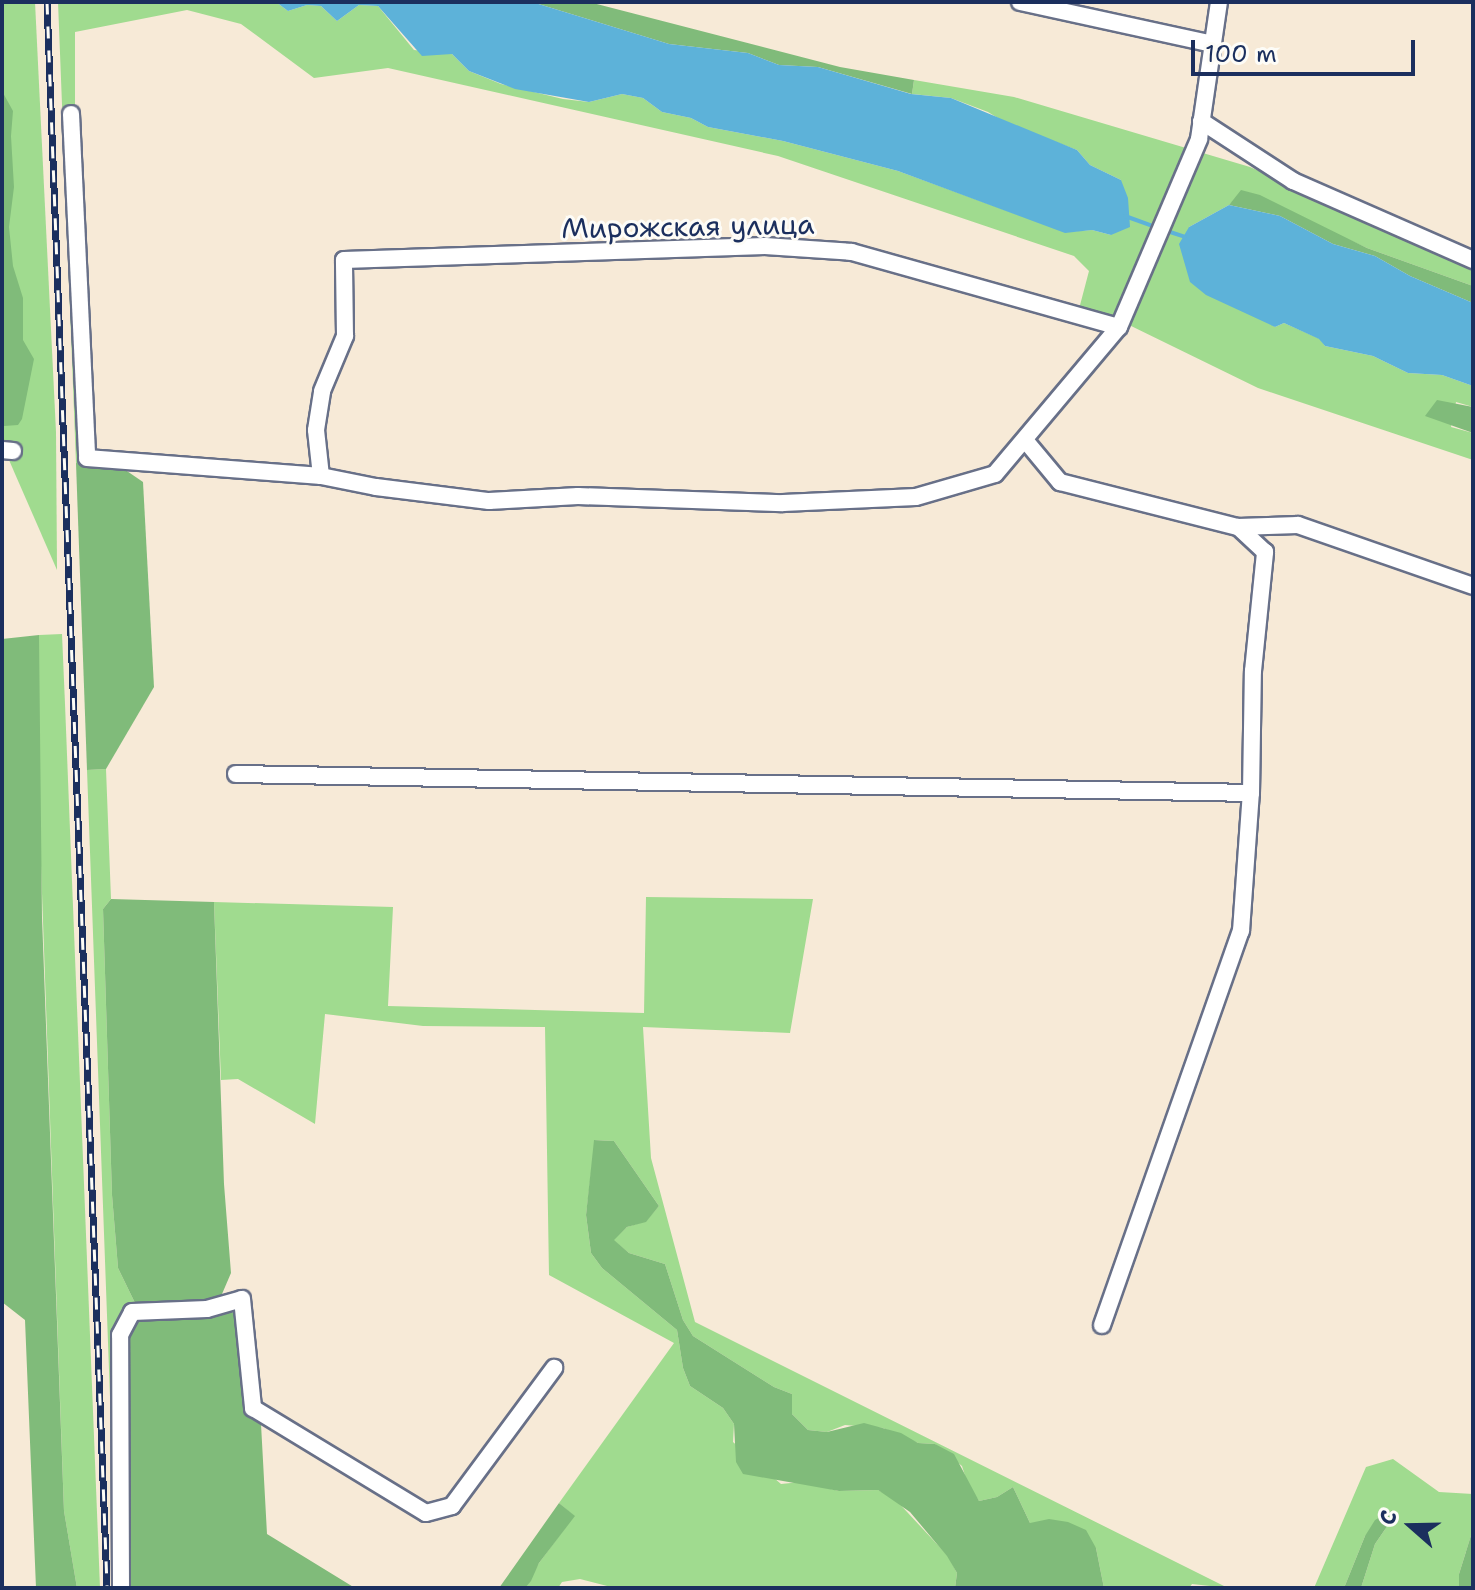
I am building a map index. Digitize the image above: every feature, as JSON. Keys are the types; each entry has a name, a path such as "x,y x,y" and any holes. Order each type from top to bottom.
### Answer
{"street":[{"path":"1020,2 1212,44"},
{"path":"71,114 87,458 321,476 376,487 489,501 578,496 783,503 916,497 995,474 1119,327 1199,139 1219,2"},
{"path":"1201,121 1293,181 1473,260"},
{"name":"Мирожская улица","path":"321,476 316,430 322,391 345,336 344,260 765,246 852,252 1119,327"},
{"path":"1025,440 1060,482 1238,527 1298,525 1473,586"},
{"path":"1102,1325 1241,931 1251,793 1253,671 1265,552 1238,527"},
{"path":"236,774 1251,793"},
{"path":"121,1588 120,1335 132,1312 207,1309 242,1299 253,1408 426,1513 452,1506 554,1368"}],"green space":[{"path":"2,2 35,2 56,432 57,570 2,444"},
{"path":"58,2 276,2 288,11 307,5 321,6 337,21 359,5 378,6 414,50 452,54 469,71 501,84 589,102 622,94 643,98 662,112 691,118 708,127 783,141 898,171 1065,232 1092,230 1111,235 1121,180 1090,165 1077,150 1006,123 988,112 951,98 912,94 914,80 1014,97 1250,167 1473,266 1473,286 1367,248 1242,191 1229,205 1189,227 1259,316 1275,327 1284,323 1320,339 1325,346 1373,356 1408,373 1442,375 1473,386 1473,407 1456,402 1451,427 1473,433 1473,460 1258,388 1127,324 1079,309 1089,271 1074,256 778,156 388,68 314,78 241,24 187,10 75,32 75,114 92,445 121,467 76,463"},
{"path":"532,2 589,2 840,67 914,80 912,94 818,67 779,65 748,53 669,44"},
{"path":"2,91 13,111 14,187 9,227 13,266 23,298 23,340 34,359 22,419 18,425 4,426"},
{"path":"1241,190 1260,195 1367,248 1473,286 1473,303 1410,276 1375,256 1333,244 1280,216 1229,205"},
{"path":"1437,400 1473,407 1473,433 1425,416"},
{"path":"76,463 121,467 143,482 154,687 106,769 87,770"},
{"path":"62,634 100,1588 77,1588 64,1511 38,781 39,635"},
{"path":"39,635 42,917 64,1511 77,1588 36,1588 25,1320 2,1302 2,639"},
{"path":"106,769 111,899 103,909 112,1195 118,1268 136,1305 117,1588 87,770"},
{"path":"646,897 813,899 790,1033 643,1027 651,1158 695,1322 1228,1588 1192,1584 1189,1588 1104,1588 1096,1548 1030,1523 1013,1487 997,1497 979,1501 968,1485 962,1466 935,1444 918,1443 883,1428 845,1425 827,1432 808,1430 792,1414 792,1394 774,1387 693,1336 683,1320 665,1264 629,1253 613,1240 627,1227 646,1221 659,1206 614,1141 595,1140 586,1215 591,1253 602,1268 677,1330 683,1368 690,1386 723,1408 734,1424 733,1442 781,1484 801,1482 839,1491 878,1490 895,1499 948,1556 957,1573 955,1588 615,1588 580,1579 562,1582 558,1588 525,1588 539,1563 574,1516 559,1503 674,1343 549,1275 545,1027 423,1026 325,1014 315,1124 238,1079 221,1080 214,902 393,907 388,1006 644,1013"},
{"path":"111,899 214,902 224,1184 231,1273 219,1301 136,1305 118,1268 112,1195 103,909"},
{"path":"594,1140 614,1141 659,1206 646,1222 627,1227 614,1240 629,1253 665,1264 683,1320 693,1336 774,1387 792,1394 792,1414 808,1430 827,1432 864,1423 901,1433 918,1443 935,1444 954,1454 979,1501 997,1497 1013,1487 1030,1523 1049,1519 1068,1522 1086,1530 1096,1548 1104,1588 955,1588 957,1573 947,1556 910,1512 878,1490 839,1491 743,1474 736,1462 734,1424 723,1408 690,1386 683,1368 677,1330 602,1268 591,1253 586,1215"},
{"path":"236,1312 244,1409 261,1424 267,1534 355,1588 128,1588 126,1337 136,1317"},
{"path":"1393,1459 1439,1492 1473,1494 1473,1529 1459,1574 1459,1588 1361,1588 1375,1544 1386,1528 1365,1536 1344,1588 1314,1588 1366,1467"},
{"path":"559,1503 575,1516 539,1563 531,1581 525,1588 499,1588"},
{"path":"1392,1510 1386,1528 1375,1544 1361,1588 1344,1588 1365,1536 1375,1520"},
{"path":"1473,1529 1473,1588 1459,1588 1459,1574"}],"water":[{"path":"276,2 532,2 669,44 748,53 779,65 818,67 911,94 951,98 1077,150 1090,165 1121,180 1128,198 1130,227 1111,235 1092,230 1065,233 898,171 783,141 708,127 691,118 662,112 643,98 622,94 589,102 515,89 469,71 452,54 422,56 378,6 359,5 337,21 321,6 307,5 288,11"},
{"path":"1229,205 1280,216 1333,244 1375,256 1410,276 1473,303 1473,386 1442,375 1408,373 1373,356 1325,346 1319,339 1284,323 1275,327 1206,295 1190,282 1179,244 1189,227"}],"waterway":[{"path":"1125,216 1158,228"},
{"path":"1167,231 1185,237"}],"railway":[{"path":"47,2 107,1588"}]}
